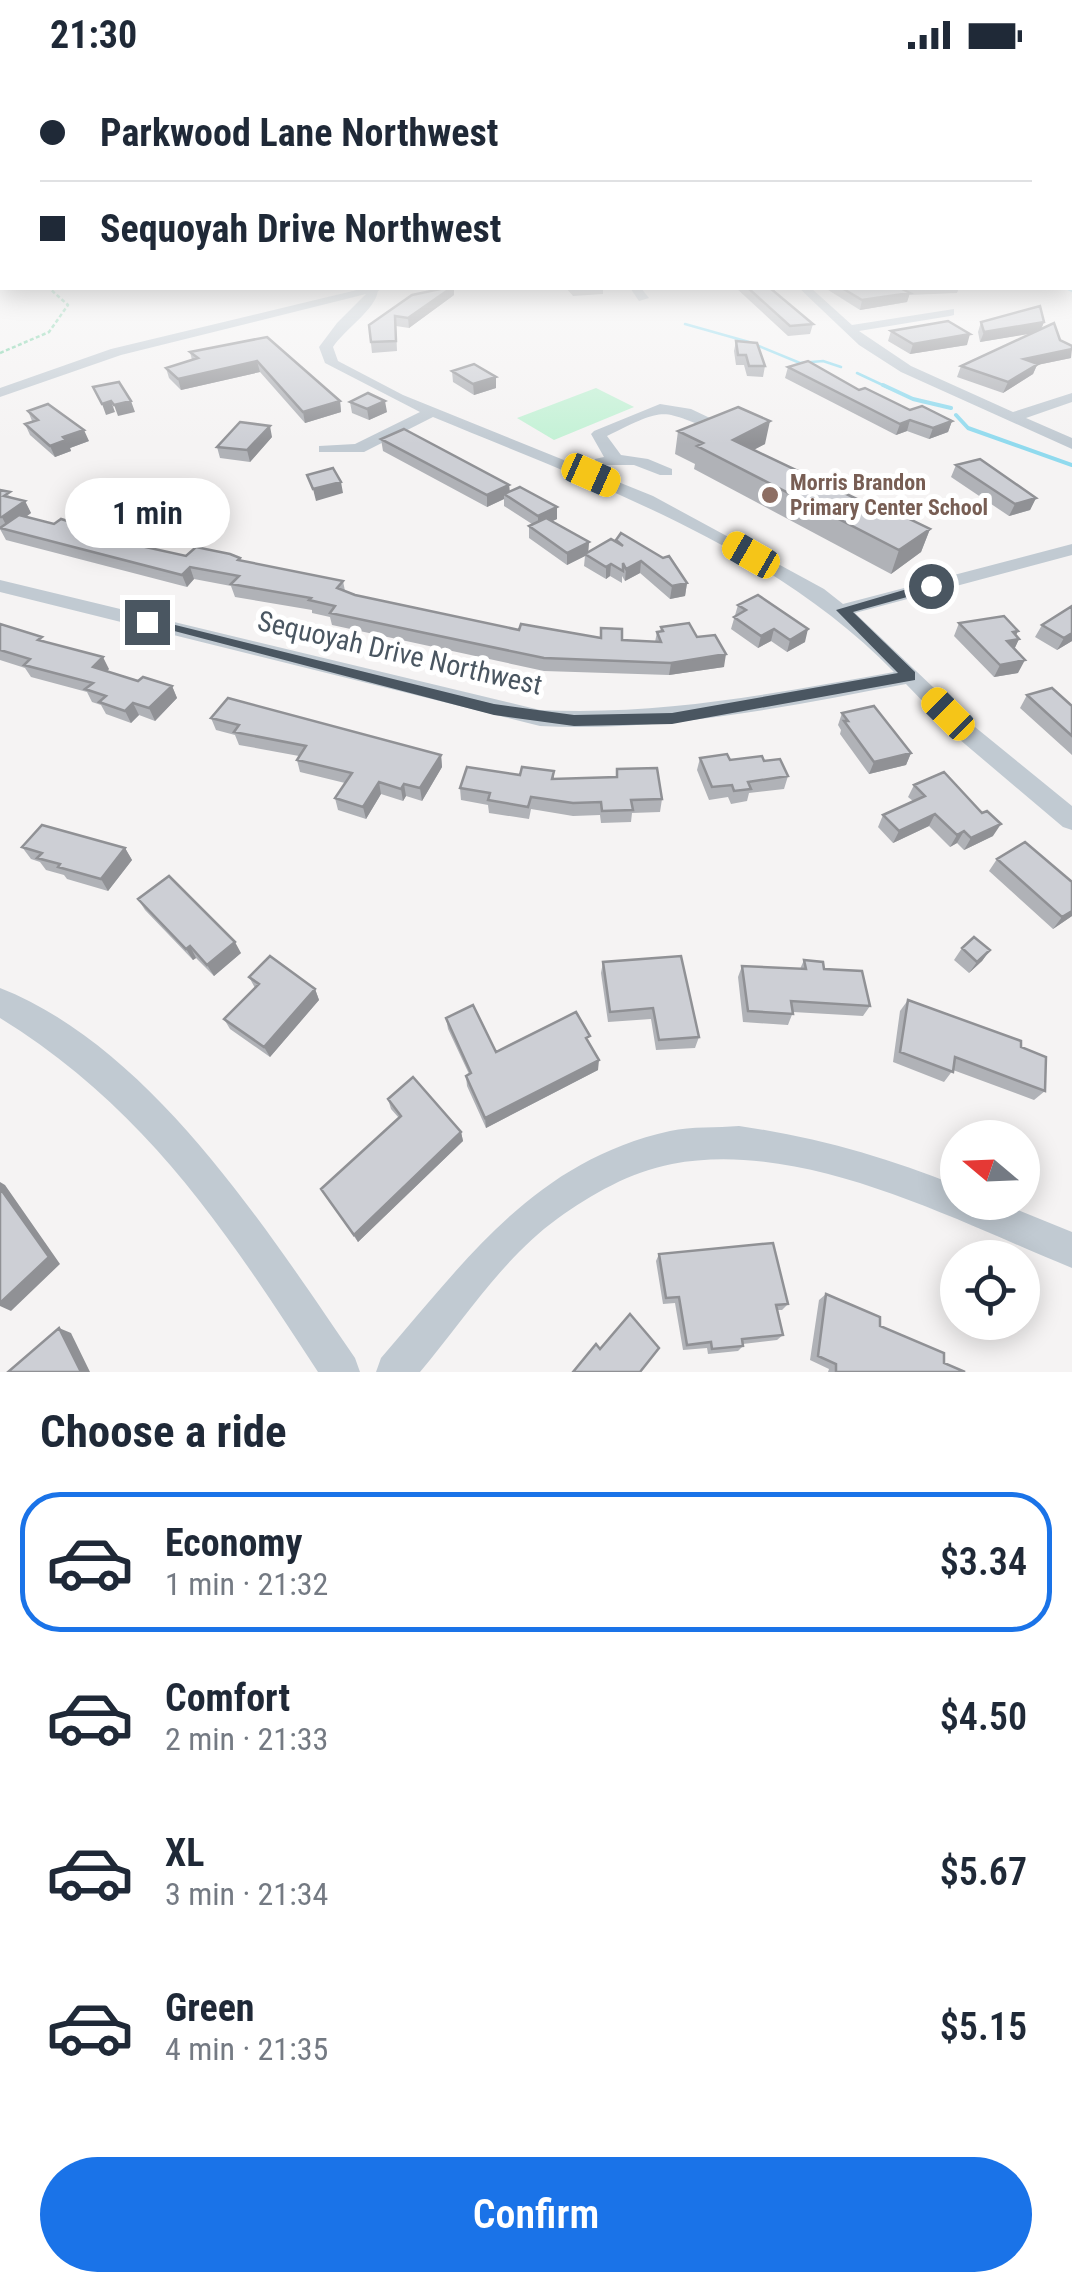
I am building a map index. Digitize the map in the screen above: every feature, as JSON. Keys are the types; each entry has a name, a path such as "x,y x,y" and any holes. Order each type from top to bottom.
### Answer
{"street":[{"path":"0,393 132,348 238,322"},
{"path":"348,322 333,336 326,355 342,370 684,518 813,583 967,732 1072,820"},
{"path":"841,322 906,369 1072,444"},
{"path":"849,329 892,322"},
{"path":"1010,418 1072,397"},
{"path":"615,458 606,450 599,434 658,405 681,408 723,428"},
{"path":"325,449 358,449 432,412"},
{"path":"573,468 615,458 648,463 666,472"},
{"path":"843,610 1072,549"},
{"name":"Sequoyah Drive Northwest","path":"0,586 540,718 672,718 910,676"},
{"path":"0,1002 76,1048 137,1100 196,1162 341,1372"},
{"path":"395,1372 543,1207 603,1168 662,1147 723,1140 786,1146 879,1172 1072,1250"}],"path":[{"path":"0,353 49,332 56,322"}],"green space":[{"path":"596,388 634,407 554,440 517,418"}],"building":[{"path":"395,322 396,341 371,342 369,325"},
{"path":"785,322 813,324 790,326"},
{"path":"949,322 970,334 913,344 891,331"},
{"path":"981,322 1044,322 1044,322 984,332"},
{"path":"1054,323 1060,340 1072,349 1024,359 1038,364 1008,382 961,366"},
{"path":"267,337 340,401 303,412 257,361 178,379 166,368 198,358 190,352"},
{"path":"736,341 757,343 765,366 749,366 746,355 738,355"},
{"path":"808,361 859,390 865,388 910,410 922,406 952,421 933,428 910,420 900,424 788,367"},
{"path":"474,364 496,377 473,384 452,371"},
{"path":"119,382 131,401 102,404 93,387"},
{"path":"368,393 385,401 367,409 350,402"},
{"path":"48,404 84,430 50,446 25,424 38,420 28,411"},
{"path":"738,407 770,421 733,440 930,529 899,550 697,446 703,443 678,431"},
{"path":"240,422 270,426 247,450 217,447"},
{"path":"404,429 509,485 487,495 381,439"},
{"path":"980,459 1036,498 1015,504 956,465"},
{"path":"333,468 341,482 313,489 307,475"},
{"path":"520,487 557,507 538,516 504,494"},
{"path":"0,490 10,492 4,496 25,501 0,517"},
{"path":"19,515 54,524 61,519 97,530 91,535 186,556 196,547 230,554 238,560 343,581 337,588 355,595 519,630 521,624 601,638 601,628 622,629 622,640 661,642 657,632 663,631 661,627 689,623 697,637 715,635 726,654 671,663 544,658 330,613 335,606 311,598 231,584 239,576 190,567 182,575 0,528"},
{"path":"546,518 589,542 567,553 529,526"},
{"path":"621,533 663,558 669,556 687,583 672,586 641,561 626,569 623,563 623,571 611,564 606,567 585,554 611,539 623,546 616,540"},
{"path":"758,595 808,629 790,640 774,629 761,636 734,617 746,610 738,605"},
{"path":"1072,606 1072,633 1064,638 1042,625"},
{"path":"1004,616 1018,631 1013,632 1019,639 1007,641 1025,660 1000,665 959,623"},
{"path":"0,624 42,637 38,640 103,657 93,667 138,681 143,677 172,686 149,708 133,703 125,711 99,702 106,696 85,689 93,683 24,665 30,659 0,650"},
{"path":"1052,688 1072,706 1072,736 1027,695"},
{"path":"228,698 441,755 420,788 404,784 401,789 379,782 363,807 335,798 352,773 297,760 306,746 234,732 239,725 211,718"},
{"path":"874,706 911,753 874,762 842,713"},
{"path":"727,754 730,760 762,756 764,761 780,759 788,776 748,782 751,789 734,791 732,785 712,787 700,758"},
{"path":"467,767 520,775 522,767 554,771 552,779 617,777 617,769 657,768 662,799 631,800 633,810 602,811 601,802 531,797 528,807 488,800 490,793 460,788"},
{"path":"944,772 982,813 987,811 1001,824 971,838 964,831 957,835 935,814 899,831 883,815 925,796 914,785"},
{"path":"42,825 125,848 101,879 58,867 60,864 37,858 42,853 22,847"},
{"path":"1025,842 1072,882 1072,911 1062,917 997,859"},
{"path":"169,876 235,942 207,965 138,899"},
{"path":"974,937 990,950 977,962 962,948"},
{"path":"270,956 315,989 264,1047 224,1019 259,984 249,977"},
{"path":"681,956 699,1037 659,1040 653,1008 610,1012 603,962"},
{"path":"804,960 823,962 824,969 862,971 870,1006 791,1001 793,1014 748,1011 742,966 806,969"},
{"path":"908,1000 1021,1041 1021,1047 1046,1057 1045,1091 955,1057 953,1072 900,1052"},
{"path":"473,1005 496,1052 576,1012 599,1060 485,1118 466,1076 471,1073 446,1018"},
{"path":"413,1077 461,1132 354,1235 321,1189 401,1116 388,1099"},
{"path":"0,1188 49,1257 0,1303"},
{"path":"773,1243 788,1304 776,1305 783,1335 742,1339 743,1346 712,1349 711,1342 687,1345 679,1297 666,1298 659,1254"},
{"path":"826,1294 880,1317 880,1326 944,1353 944,1363 965,1372 836,1372 836,1364 818,1356"},
{"path":"630,1314 659,1348 640,1372 573,1372 596,1344 600,1349"},
{"path":"59,1328 81,1372 8,1372"}],"waterway":[{"path":"685,324 749,342 800,363 823,361 841,367"},
{"path":"857,373 889,388"},
{"path":"883,385 913,399 951,408"},
{"path":"956,415 968,428 1072,465"}],"place":[{"name":"Morris Brandon Primary Center School","path":"770,495"}],"route":[{"path":"147,622 494,709 540,718 644,720 910,676 843,610 931,586"}]}
